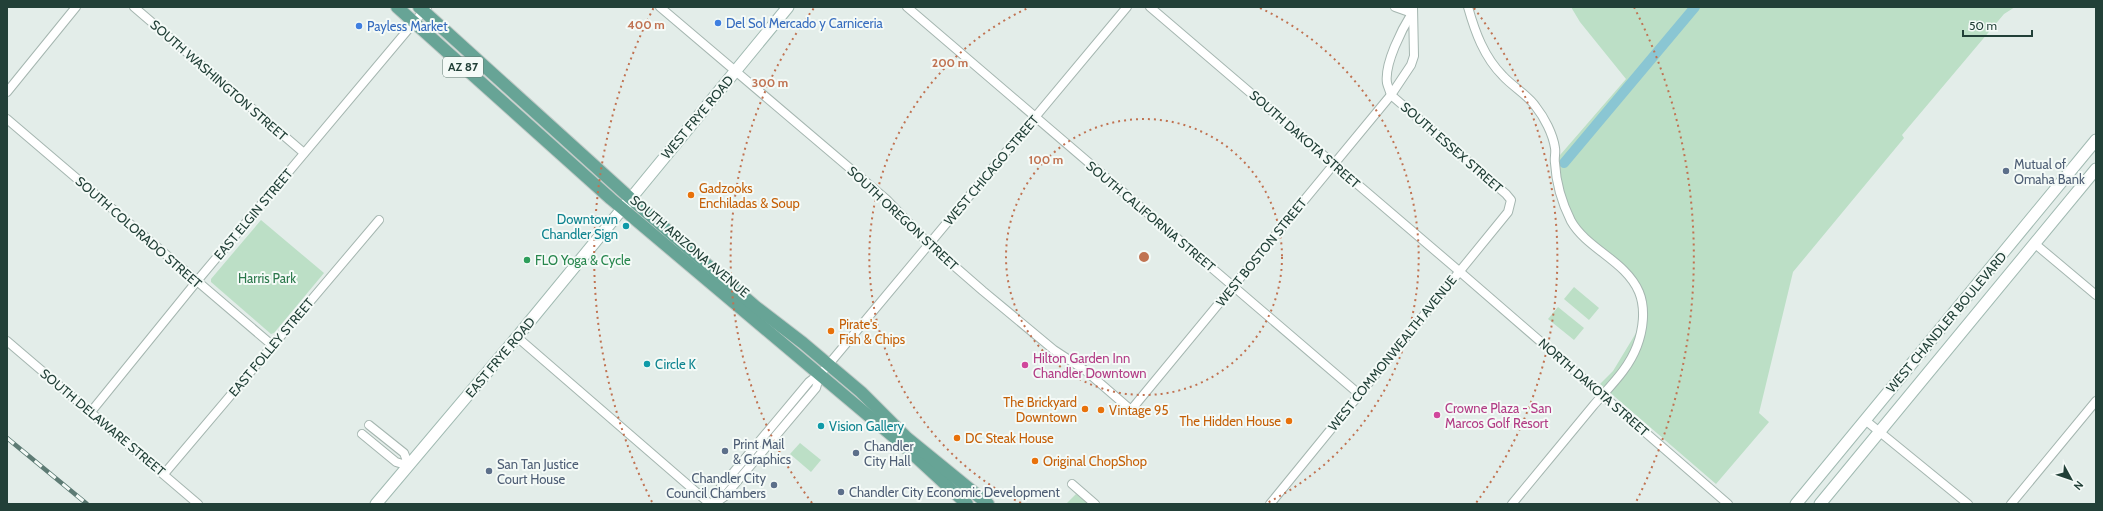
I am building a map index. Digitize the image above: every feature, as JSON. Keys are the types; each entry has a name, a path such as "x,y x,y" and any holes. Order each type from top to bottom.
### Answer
{"main road":[{"name":"SOUTH ARIZONA AVENUE","path":"397,7 421,13 682,243 753,311 793,352 824,369 873,403 907,438 988,504"},
{"name":"WEST FRYE ROAD","path":"622,208 788,7"},
{"name":"SOUTH ARIZONA AVENUE","path":"421,13 560,153 586,177 674,252 753,311 803,343 824,369 967,504"},
{"name":"WEST CHANDLER BOULEVARD","path":"1796,504 2096,140"},
{"path":"560,153 569,142"},
{"path":"586,177 595,166"},
{"name":"WEST CHANDLER BOULEVARD","path":"1820,504 2096,169"},
{"name":"EAST FRYE ROAD","path":"376,504 517,337 622,208"},
{"path":"674,252 682,243"},
{"path":"793,352 803,343"}],"street":[{"path":"7,92 76,7"},
{"name":"SOUTH WASHINGTON STREET","path":"134,7 304,153"},
{"name":"SOUTH OREGON STREET","path":"660,7 886,199 929,244 1048,346 1086,372 1131,410"},
{"name":"SOUTH CALIFORNIA STREET","path":"906,7 1359,394"},
{"name":"WEST CHICAGO STREET","path":"712,504 717,492 809,382 824,369 1127,7"},
{"name":"SOUTH DAKOTA STREET","path":"1150,7 1459,271"},
{"path":"1391,95 1387,82 1390,61 1401,30 1413,10 1395,7"},
{"path":"1468,7 1476,34 1488,58 1502,76 1536,106 1547,125 1555,148 1554,162 1561,197 1571,222 1588,240 1616,263 1639,292 1643,310 1643,324 1638,346 1620,377 1603,395 1512,504"},
{"name":"WEST BOSTON STREET","path":"1131,410 1391,95 1411,65 1414,56 1413,10"},
{"name":"EAST ELGIN STREET","path":"90,413 197,281 421,13"},
{"name":"SOUTH ESSEX STREET","path":"1391,95 1506,194 1510,200"},
{"name":"SOUTH COLORADO STREET","path":"7,119 272,345"},
{"name":"WEST COMMONWEALTH AVENUE","path":"1270,504 1508,212 1510,200"},
{"name":"EAST FOLLEY STREET","path":"164,474 379,220"},
{"path":"2034,243 2096,295"},
{"name":"NORTH DAKOTA STREET","path":"1459,271 1728,504"},
{"path":"517,337 712,504"},
{"name":"SOUTH DELAWARE STREET","path":"7,341 198,504"},
{"path":"2011,504 2096,401"},
{"path":"1865,420 1968,504"},
{"path":"370,425 404,453 409,466"},
{"path":"362,434 396,462 409,466"},
{"path":"1072,484 1095,504"}],"green space":[{"path":"1571,7 2015,7 2004,14 1902,135 1904,138 1793,272 1759,413 1769,422 1716,484 1600,384 1613,371 1636,333 1643,310 1630,280 1571,222 1554,162 1626,79 1580,22"},
{"name":"Harris Park","path":"261,220 324,273 274,333 271,334 211,282 211,279"},
{"path":"1574,287 1599,308 1589,320 1564,299"},
{"path":"1558,307 1584,328 1574,340 1548,319"},
{"path":"800,443 821,460 811,472 790,454"},
{"path":"1076,494 1078,495 1089,504 1066,504"}],"waterway":[{"path":"1564,163 1695,7"}],"railway":[{"path":"7,438 87,504"}],"place":[{"name":"Del Sol Mercado y Carniceria","path":"718,23"},
{"name":"Payless Market","path":"359,26"},
{"name":"Mutual of Omaha Bank","path":"2006,171"},
{"name":"Gadzooks Enchiladas & Soup","path":"691,195"},
{"name":"Downtown Chandler Sign","path":"626,226"},
{"name":"FLO Yoga & Cycle","path":"527,260"},
{"name":"Pirate's Fish & Chips","path":"831,331"},
{"name":"Circle K","path":"647,364"},
{"name":"Hilton Garden Inn Chandler Downtown","path":"1025,365"},
{"name":"The Brickyard Downtown","path":"1085,409"},
{"name":"Vintage 95","path":"1101,410"},
{"name":"Crowne Plaza - San Marcos Golf Resort","path":"1437,415"},
{"name":"The Hidden House","path":"1289,421"},
{"name":"Vision Gallery","path":"821,426"},
{"name":"DC Steak House","path":"957,438"},
{"name":"Print Mail & Graphics","path":"725,451"},
{"name":"Chandler City Hall","path":"856,453"},
{"name":"Original ChopShop","path":"1035,461"},
{"name":"San Tan Justice Court House","path":"489,471"},
{"name":"Chandler City Council Chambers","path":"774,485"},
{"name":"Chandler City Economic Development","path":"841,492"}]}
